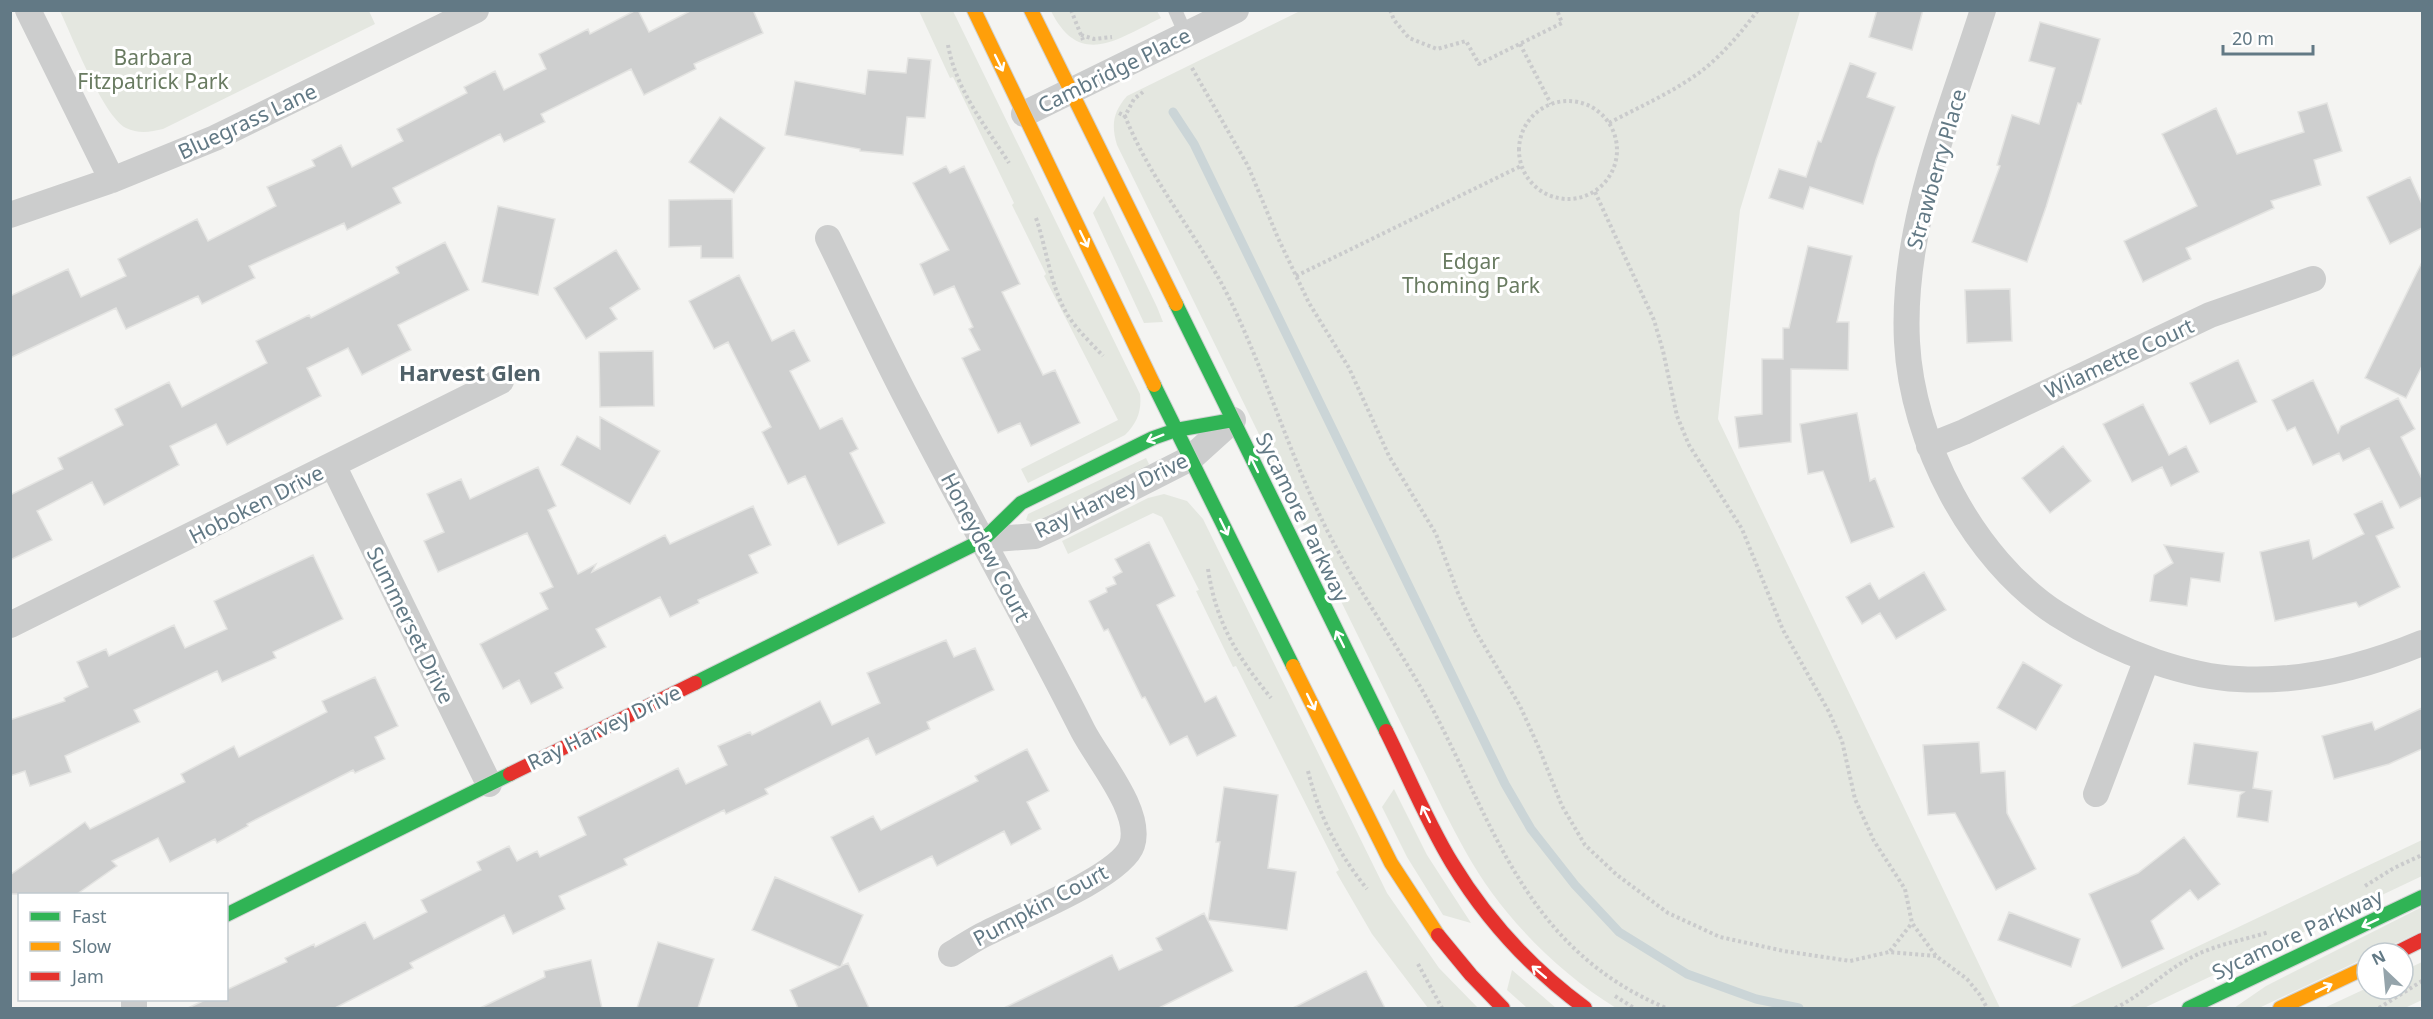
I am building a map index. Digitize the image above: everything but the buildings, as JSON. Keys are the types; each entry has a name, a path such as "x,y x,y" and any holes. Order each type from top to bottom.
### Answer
{"main road":[{"path":"974,10 1176,430 1407,893 1458,962 1503,1008"},
{"name":"Sycamore Parkway","path":"1031,10 1451,862 1493,923 1531,964 1584,1008"},
{"name":"Ray Harvey Drive","path":"228,914 983,540 1021,503 1154,438 1176,430 1233,420"},
{"name":"Sycamore Parkway","path":"2189,1008 2422,897"},
{"path":"2280,1008 2355,973"}],"street":[{"path":"28,10 112,180"},
{"name":"Bluegrass Lane","path":"10,215 112,180 215,138 476,10"},
{"name":"Cambridge Place","path":"1024,114 1236,10"},
{"name":"Strawberry Place","path":"1983,10 1916,226 1907,307 1911,379 1918,414 1929,446 1957,502 1981,538 2028,591 2055,613 2087,632 2147,659 2209,676 2238,680 2308,676 2347,669 2386,658 2422,643"},
{"name":"Honeydew Court","path":"828,238 913,411 1093,750 1120,792 1134,828 1132,844 1127,855"},
{"name":"Wilamette Court","path":"1929,446 1964,432 2210,315 2313,279"},
{"name":"Hoboken Drive","path":"10,625 501,381"},
{"name":"Ray Harvey Drive","path":"983,540 1035,536 1170,471 1191,458 1233,420"},
{"name":"Summerset Drive","path":"333,465 489,784"},
{"path":"2096,794 2147,659"},
{"name":"Pumpkin Court","path":"951,954 984,934 1091,882 1127,855"}],"lane":[{"path":"1174,10 1186,35"}],"path":[{"path":"1071,10 1084,44"},
{"path":"1390,10 1394,20 1409,38 1437,49 1466,41 1479,64 1562,23 1557,10"},
{"path":"1609,123 1666,94 1698,74 1737,38 1758,10"},
{"path":"1070,24 1082,35 1102,40 1121,33"},
{"path":"1520,44 1551,104"},
{"path":"948,45 956,77 978,116 1013,169"},
{"path":"1192,68 1248,166 1309,303 1349,368 1389,456 1436,534 1458,593 1476,632 1520,706 1562,806 1585,844 1617,875 1668,913 1720,937 1784,951 1850,961 1889,952 1936,956"},
{"path":"1123,125 1134,99 1143,92"},
{"path":"1568,100 1585,104 1599,111 1609,123 1616,137 1617,152 1614,167 1607,181 1595,192 1581,198 1566,200 1550,197 1535,188 1524,175 1519,159 1519,141 1525,125 1536,112 1551,104 1568,100"},
{"path":"1115,111 1125,116 1145,156 1232,304 1306,486 1342,560 1429,703 1517,877 1560,937 1579,955 1628,990 1666,1008"},
{"path":"1296,276 1521,166"},
{"path":"1595,192 1654,320 1677,416 1689,445 1742,529 1783,630 1829,712 1842,741 1855,798 1874,841 1905,889 1912,922 1936,956 1967,979 1987,1008"},
{"path":"1035,214 1053,283 1060,300 1078,330 1105,358"},
{"path":"1207,560 1216,607 1223,627 1244,663 1277,705"},
{"path":"1307,769 1317,805 1330,834 1340,853 1368,891"},
{"path":"2361,889 2394,868 2422,855"},
{"path":"1889,952 1912,922"},
{"path":"2115,1008 2138,996 2184,961 2198,954 2272,931"},
{"path":"1417,962 1442,1008"},
{"path":"2379,1008 2422,981"}],"green space":[{"name":"Barbara Fitzpatrick Park","path":"60,11 369,11 375,24 163,129 144,132 126,128 117,121 98,92"},
{"path":"919,11 953,11 1140,394 1138,416 1125,435 1028,483 1021,469 1118,420 1044,276 1046,274 1012,205 1014,203 953,77 950,78"},
{"path":"1051,11 1157,11 1161,18 1115,40 1100,44 1087,44 1074,40 1062,29"},
{"name":"Edgar Thoming Park","path":"1300,11 1800,11 1740,210 1718,419 2000,1008 1616,1008 1581,984 1533,942 1485,883 1443,809 1115,138 1114,119 1127,96"},
{"path":"1104,196 1163,322 1144,323 1093,213"},
{"path":"1146,458 1149,464 1146,468 1033,523 1026,520 1028,514"},
{"path":"1164,494 1187,501 1203,519 1387,893 1439,968 1478,1008 1428,1008 1372,934 1336,872 1339,870 1236,666 1233,667 1196,591 1199,590 1162,517 1153,513 1068,554 1062,541 1148,498"},
{"path":"1394,789 1427,855 1471,923 1443,915 1407,857 1382,807"},
{"path":"2422,840 2422,876 2144,1008 2068,1008"},
{"path":"2422,907 2422,931 2401,941 2355,941 2355,963 2259,1008 2234,1008 2266,986"},
{"path":"2422,962 2422,1000 2405,1008 2324,1008 2355,994 2355,1001 2415,1001 2415,965"},
{"path":"1512,970 1556,1008 1527,1008 1507,990"}],"waterway":[{"path":"1173,112 1194,144 1505,784 1531,829 1575,885 1619,932 1687,974 1756,999 1799,1008"}],"traffic: fast":[{"path":"1176,304 1386,731"},
{"path":"1154,385 1293,666"},
{"path":"695,683 983,540 1021,503 1153,438 1176,430 1233,420"},
{"path":"228,914 510,774"},
{"path":"2189,1008 2422,897"}],"traffic: slow":[{"path":"974,10 1154,385"},
{"path":"1031,10 1176,304"},
{"path":"1293,666 1391,863 1438,935"},
{"path":"2280,1008 2355,973"}],"traffic: jam":[{"path":"510,774 695,683"},
{"path":"1386,731 1443,847 1465,884 1511,942 1547,977 1585,1008"},
{"path":"1438,935 1471,975 1503,1008"},
{"path":"2415,944 2422,940"}],"district":[{"name":"Harvest Glen","path":"470,372"}]}
